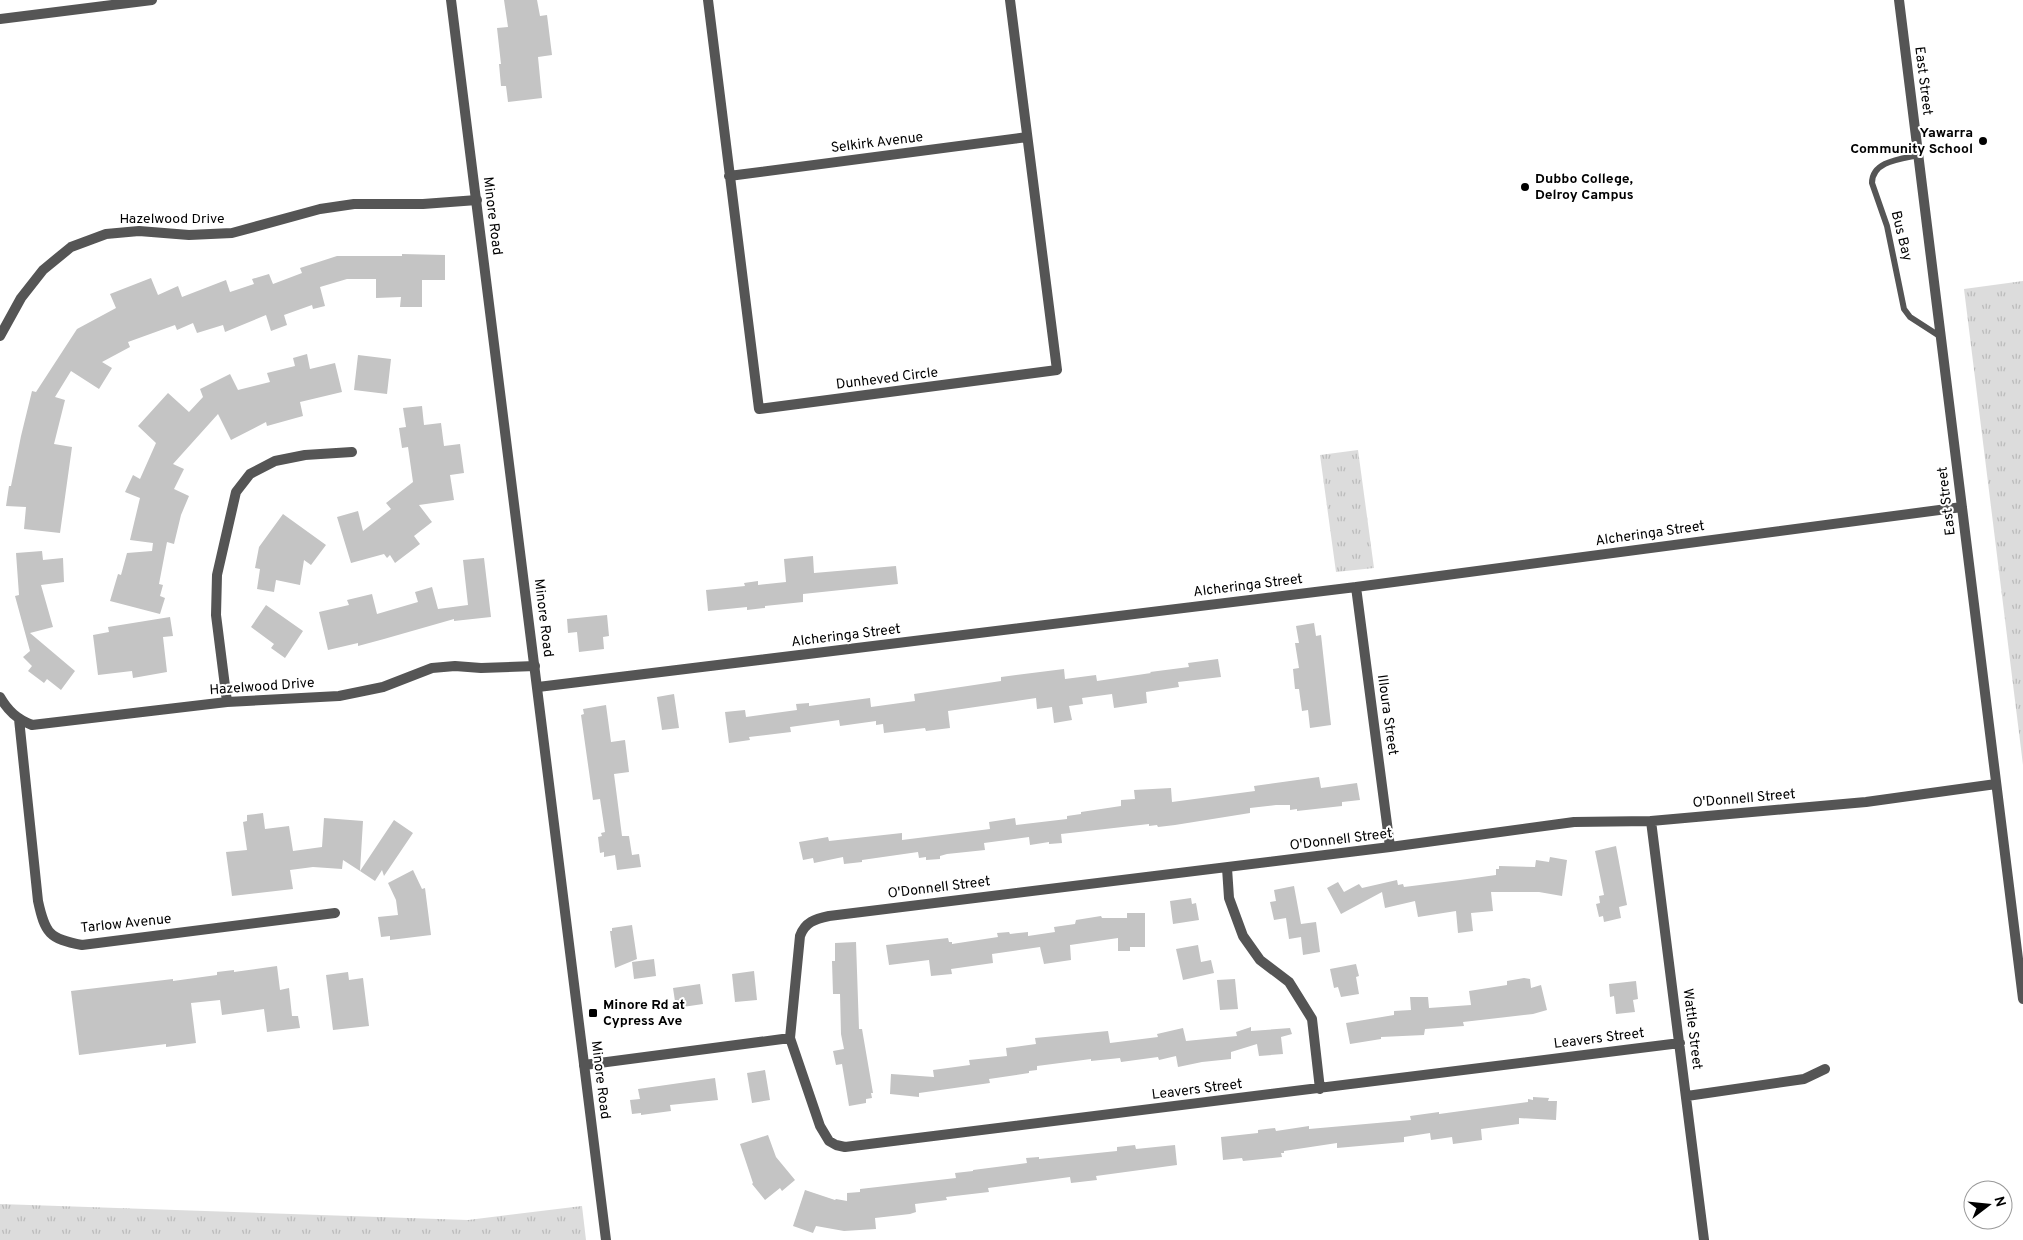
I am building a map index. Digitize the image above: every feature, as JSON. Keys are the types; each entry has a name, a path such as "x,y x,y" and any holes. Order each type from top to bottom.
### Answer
{"street":[{"path":"0,19 152,0"},
{"name":"Minore Road","path":"451,0 606,1240"},
{"name":"Dunheved Circle","path":"708,0 759,409 1058,370 1010,0"},
{"name":"East Street","path":"1899,0 2023,1000"},
{"name":"Selkirk Avenue","path":"730,176 1027,137"},
{"name":"Hazelwood Drive","path":"0,336 21,298 43,270 71,247 106,234 138,231 189,235 232,233 320,209 354,204 423,204 476,200"},
{"path":"227,702 216,615 217,591 218,575 236,492 250,474 276,461 306,455 352,452"},
{"name":"Alcheringa Street","path":"538,687 1356,587 1962,507"},
{"name":"Illoura Street","path":"1356,587 1390,847"},
{"name":"Hazelwood Drive","path":"18,719 32,725 227,702 339,696 383,687 432,668 447,666 490,668 535,666"},
{"path":"0,697 5,706 18,719"},
{"name":"Tarlow Avenue","path":"18,719 38,901 42,921 51,935 65,942 82,945 335,913"},
{"name":"O'Donnell Street","path":"790,1038 800,936 803,927 819,918 1227,868 1574,822 1651,821 1866,802 1996,784"},
{"name":"Wattle Street","path":"1651,821 1704,1240"},
{"path":"1227,868 1229,898 1243,936 1260,960 1290,982 1312,1018 1320,1089"},
{"path":"584,1065 790,1038"},
{"name":"Leavers Street","path":"790,1038 820,1126 829,1141 845,1147 1680,1043"},
{"path":"1687,1096 1804,1079 1825,1069"}],"lane":[{"name":"Bus Bay","path":"1919,155 1888,163 1878,168 1872,177 1872,183 1887,226 1904,309 1910,317 1941,338"}],"green space":[{"path":"2023,281 2023,765 1964,289"},
{"path":"1358,450 1374,568 1336,572 1320,455"},
{"path":"0,1204 468,1220 582,1206 586,1240 0,1240"}],"building":[{"path":"504,0 537,0 540,16 547,15 552,55 538,57 542,98 508,102 506,86 501,86 499,64 501,64 497,28 508,27"},
{"path":"402,254 445,255 445,280 422,280 422,307 400,307 401,297 376,298 376,279 347,279 320,287 325,306 313,309 312,305 284,315 287,325 271,331 266,315 225,332 223,325 197,333 193,323 177,330 175,325 128,342 130,347 102,362 112,368 99,389 71,371 55,397 65,400 54,444 72,447 60,533 24,529 26,507 6,506 32,391 36,392 77,329 116,308 110,294 151,278 158,295 178,286 182,297 226,280 230,292 254,284 252,279 269,274 273,284 302,273 300,268 337,256 402,256"},
{"path":"307,354 310,369 335,363 342,392 300,402 303,416 267,426 266,422 231,440 218,414 173,464 184,469 174,489 189,496 181,515 174,544 167,542 159,584 163,585 160,596 165,598 160,614 110,601 118,574 121,575 127,553 152,551 153,543 130,540 140,498 125,492 133,475 140,479 156,443 138,426 168,393 189,412 203,397 200,389 230,374 238,390 270,382 267,373 295,366 293,358"},
{"path":"358,355 391,359 387,394 354,390"},
{"path":"422,406 424,425 441,423 444,446 460,444 464,473 450,475 454,500 419,505 432,522 414,536 420,544 395,563 390,555 387,558 384,554 351,563 337,517 358,511 363,531 391,509 386,503 413,482 408,447 402,448 399,428 406,427 403,408"},
{"path":"283,514 326,545 311,565 304,560 300,585 276,580 274,592 257,589 260,569 255,568 259,547"},
{"path":"42,551 43,560 63,558 64,582 41,585 53,627 30,633 75,671 61,690 47,679 44,683 28,671 32,666 23,657 30,651 15,596 19,595 16,553"},
{"path":"813,556 814,573 896,566 898,584 803,594 803,602 765,606 765,608 747,610 747,607 708,611 706,590 745,586 744,583 758,581 758,585 786,582 784,559"},
{"path":"484,558 491,617 454,621 454,619 358,646 358,643 328,650 319,612 349,605 347,600 372,594 377,614 418,602 415,592 432,587 438,609 468,605 463,560"},
{"path":"266,605 303,631 285,658 271,648 274,644 251,627"},
{"path":"607,615 609,636 603,637 604,649 579,652 577,632 568,633 567,619"},
{"path":"170,617 173,636 163,637 167,672 133,678 132,671 98,675 93,635 109,632 108,627"},
{"path":"1314,623 1316,636 1321,635 1331,725 1310,728 1308,710 1302,711 1299,689 1295,689 1293,669 1299,668 1295,643 1299,643 1296,626"},
{"path":"1218,659 1221,677 1178,682 1179,687 1146,692 1147,703 1114,708 1112,694 1082,698 1083,704 1069,706 1072,720 1054,723 1052,707 1037,709 1036,698 948,711 950,728 926,731 925,728 884,733 883,724 876,725 876,721 840,726 839,720 790,727 791,732 749,737 750,740 729,743 725,712 745,710 746,717 797,710 796,704 809,703 809,706 870,698 871,707 915,701 914,694 1001,681 1001,677 1064,669 1065,679 1096,675 1097,681 1189,667 1188,663"},
{"path":"674,694 679,728 662,730 657,697"},
{"path":"606,705 611,742 625,740 629,772 614,774 622,836 629,836 632,855 639,854 641,867 617,870 615,855 604,857 604,852 600,853 598,837 602,836 601,833 605,832 600,799 593,800 581,715 584,714 583,709"},
{"path":"1319,777 1321,788 1357,783 1360,800 1342,802 1342,806 1297,811 1297,809 1290,810 1290,805 1276,805 1250,808 1250,813 1175,825 1158,827 1157,825 1149,826 1149,824 1061,834 1062,843 1049,844 1049,842 1030,845 1029,837 984,843 985,850 947,854 940,856 940,859 926,860 926,857 919,858 918,852 844,864 843,857 814,863 813,858 803,860 799,842 828,837 829,841 902,833 902,840 990,829 989,822 1015,818 1016,825 1067,819 1067,816 1081,814 1081,812 1121,806 1121,800 1135,799 1134,790 1171,788 1172,802 1255,791 1254,786"},
{"path":"263,813 265,829 289,826 293,851 322,847 324,818 363,821 360,871 343,860 342,869 313,867 290,870 293,889 232,896 226,852 247,850 243,822 247,821 247,815"},
{"path":"394,820 413,833 384,876 382,870 375,881 360,871"},
{"path":"1616,846 1627,905 1619,907 1621,918 1604,922 1603,916 1599,917 1596,904 1600,903 1599,896 1604,895 1595,851"},
{"path":"1550,857 1567,860 1562,896 1539,892 1491,892 1493,911 1471,913 1473,931 1458,933 1456,911 1418,917 1415,901 1385,908 1382,892 1341,914 1327,888 1338,882 1344,892 1359,884 1362,888 1397,880 1398,885 1403,884 1404,887 1496,875 1496,869 1499,869 1499,866 1535,867 1536,860 1549,862"},
{"path":"413,870 422,889 425,888 431,935 390,940 390,936 381,937 378,917 398,915 396,900 388,883"},
{"path":"1294,886 1301,924 1316,922 1320,952 1303,955 1301,937 1289,939 1286,918 1274,920 1270,902 1276,901 1274,890"},
{"path":"1191,898 1192,904 1196,903 1199,920 1173,924 1170,901"},
{"path":"1127,913 1145,913 1145,947 1130,947 1130,951 1118,951 1118,938 1070,945 1071,960 1044,964 1040,947 992,954 993,963 951,969 952,974 931,976 929,960 889,965 886,945 948,938 952,944 998,937 997,933 1009,932 1010,934 1028,932 1028,936 1055,932 1054,927 1075,924 1076,920 1101,916 1102,918 1127,918"},
{"path":"632,925 637,959 615,968 610,931 612,931 612,928"},
{"path":"856,942 859,1029 862,1029 873,1093 871,1093 872,1098 866,1099 866,1103 849,1106 842,1064 836,1065 833,1051 844,1049 841,1034 840,994 833,994 832,961 835,961 835,943"},
{"path":"1198,945 1201,962 1211,960 1214,973 1183,980 1176,949"},
{"path":"654,959 656,976 634,979 632,962"},
{"path":"1356,964 1359,976 1356,977 1359,994 1341,997 1338,987 1334,988 1330,969"},
{"path":"277,966 280,990 289,988 292,1016 298,1016 300,1028 267,1032 264,1009 222,1015 220,1000 191,1003 196,1043 166,1047 166,1044 79,1055 71,991 173,979 173,981 217,975 217,972 234,970 234,972"},
{"path":"754,971 757,1000 735,1002 732,974"},
{"path":"348,972 349,980 363,978 369,1026 333,1030 326,975"},
{"path":"1524,978 1530,979 1531,988 1541,985 1547,1010 1533,1014 1463,1022 1464,1026 1425,1029 1424,1035 1381,1037 1381,1039 1350,1044 1346,1023 1394,1015 1394,1011 1411,1010 1410,997 1428,997 1429,1008 1471,1005 1469,991 1507,985 1507,981"},
{"path":"1235,979 1238,1009 1220,1010 1217,980"},
{"path":"1636,981 1638,999 1633,1000 1635,1012 1616,1014 1614,996 1610,997 1609,984"},
{"path":"700,984 703,1004 676,1008 673,988"},
{"path":"1251,1027 1251,1031 1290,1028 1292,1034 1281,1037 1283,1054 1259,1056 1257,1044 1231,1052 1231,1059 1178,1067 1176,1056 1159,1060 1158,1057 1121,1062 1120,1058 1091,1061 1091,1059 1037,1066 1037,1070 1029,1071 1029,1073 989,1079 990,1083 919,1093 919,1097 890,1094 891,1074 934,1077 933,1070 970,1065 969,1060 1007,1056 1006,1048 1036,1044 1035,1038 1108,1031 1110,1043 1158,1037 1157,1034 1183,1028 1186,1041 1237,1036 1236,1032"},
{"path":"765,1070 770,1100 752,1103 747,1073"},
{"path":"715,1078 718,1100 670,1105 671,1111 641,1115 641,1113 632,1114 630,1100 640,1099 638,1089"},
{"path":"1533,1097 1549,1098 1548,1101 1557,1101 1556,1120 1519,1118 1519,1124 1481,1129 1482,1140 1453,1144 1452,1137 1431,1140 1430,1133 1404,1137 1404,1142 1337,1148 1337,1143 1284,1151 1284,1153 1281,1153 1282,1157 1243,1161 1242,1158 1223,1160 1221,1137 1258,1133 1258,1130 1275,1128 1276,1131 1309,1126 1309,1129 1411,1120 1410,1116 1528,1102 1528,1099 1533,1100"},
{"path":"768,1135 776,1157 795,1180 782,1191 780,1188 765,1200 752,1184 740,1144"},
{"path":"1135,1145 1136,1149 1175,1145 1177,1165 1096,1176 1097,1180 1071,1183 1070,1177 988,1188 989,1192 946,1197 947,1200 915,1204 916,1212 910,1214 875,1218 876,1229 844,1231 816,1226 813,1233 793,1226 805,1190 835,1200 847,1201 847,1193 860,1192 860,1189 956,1178 955,1173 1027,1163 1026,1158 1039,1157 1039,1159 1117,1151 1117,1147"}],"place":[{"name":"Yawarra Community School","path":"1983,141"},
{"name":"Dubbo College, Delroy Campus","path":"1525,187"},
{"name":"Minore Rd at Cypress Ave","path":"593,1013"}]}
